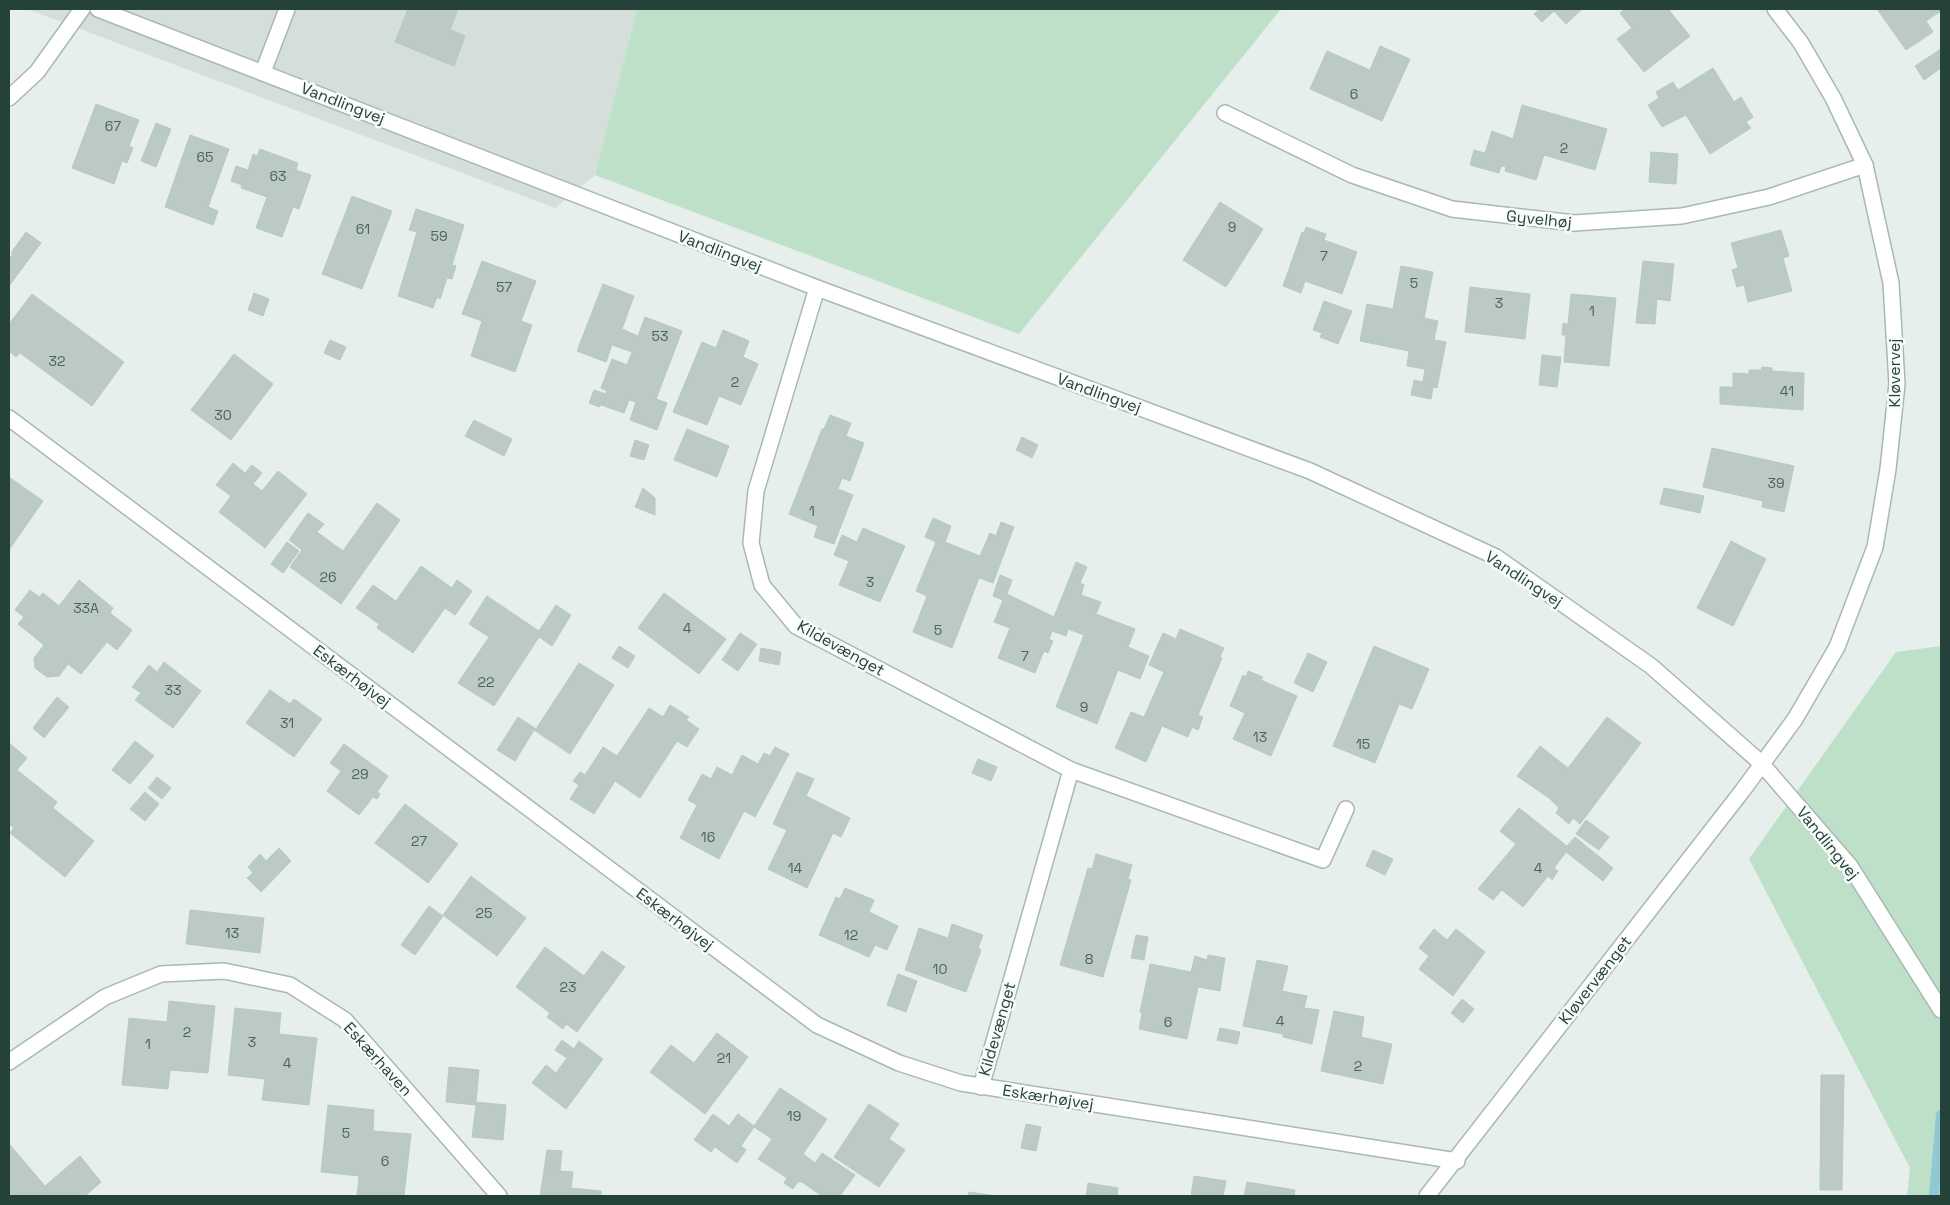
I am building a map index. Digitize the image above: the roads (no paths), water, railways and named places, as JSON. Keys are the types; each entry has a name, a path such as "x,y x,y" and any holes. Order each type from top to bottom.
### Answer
{"street":[{"path":"9,98 37,72 82,9"},
{"name":"Vandlingvej","path":"98,9 817,288 1310,472 1496,557 1651,666 1761,763 1850,866 1941,1010"},
{"path":"263,72 288,9"},
{"name":"Kløvervej","path":"1761,763 1795,718 1837,647 1876,538 1888,469 1897,384 1891,283 1865,166 1833,98 1801,43 1775,9"},
{"name":"Gyvelhøj","path":"1226,113 1352,175 1452,209 1574,223 1682,216 1769,197 1865,166"},
{"name":"Kildevænget","path":"817,288 756,491 751,543 762,585 796,626 1071,770 1323,860 1346,809"},
{"name":"Eskærhøjvej","path":"9,418 817,1025 899,1064 981,1087 1457,1162"},
{"name":"Kløvervænget","path":"1428,1196 1457,1162 1737,798 1761,763"},
{"name":"Kildevænget","path":"981,1087 1071,770"},
{"name":"Eskærhaven","path":"9,1062 105,997 161,974 224,971 290,985 345,1020 499,1196"}],"waterway":[{"path":"1934,1196 1941,1115"}]}
